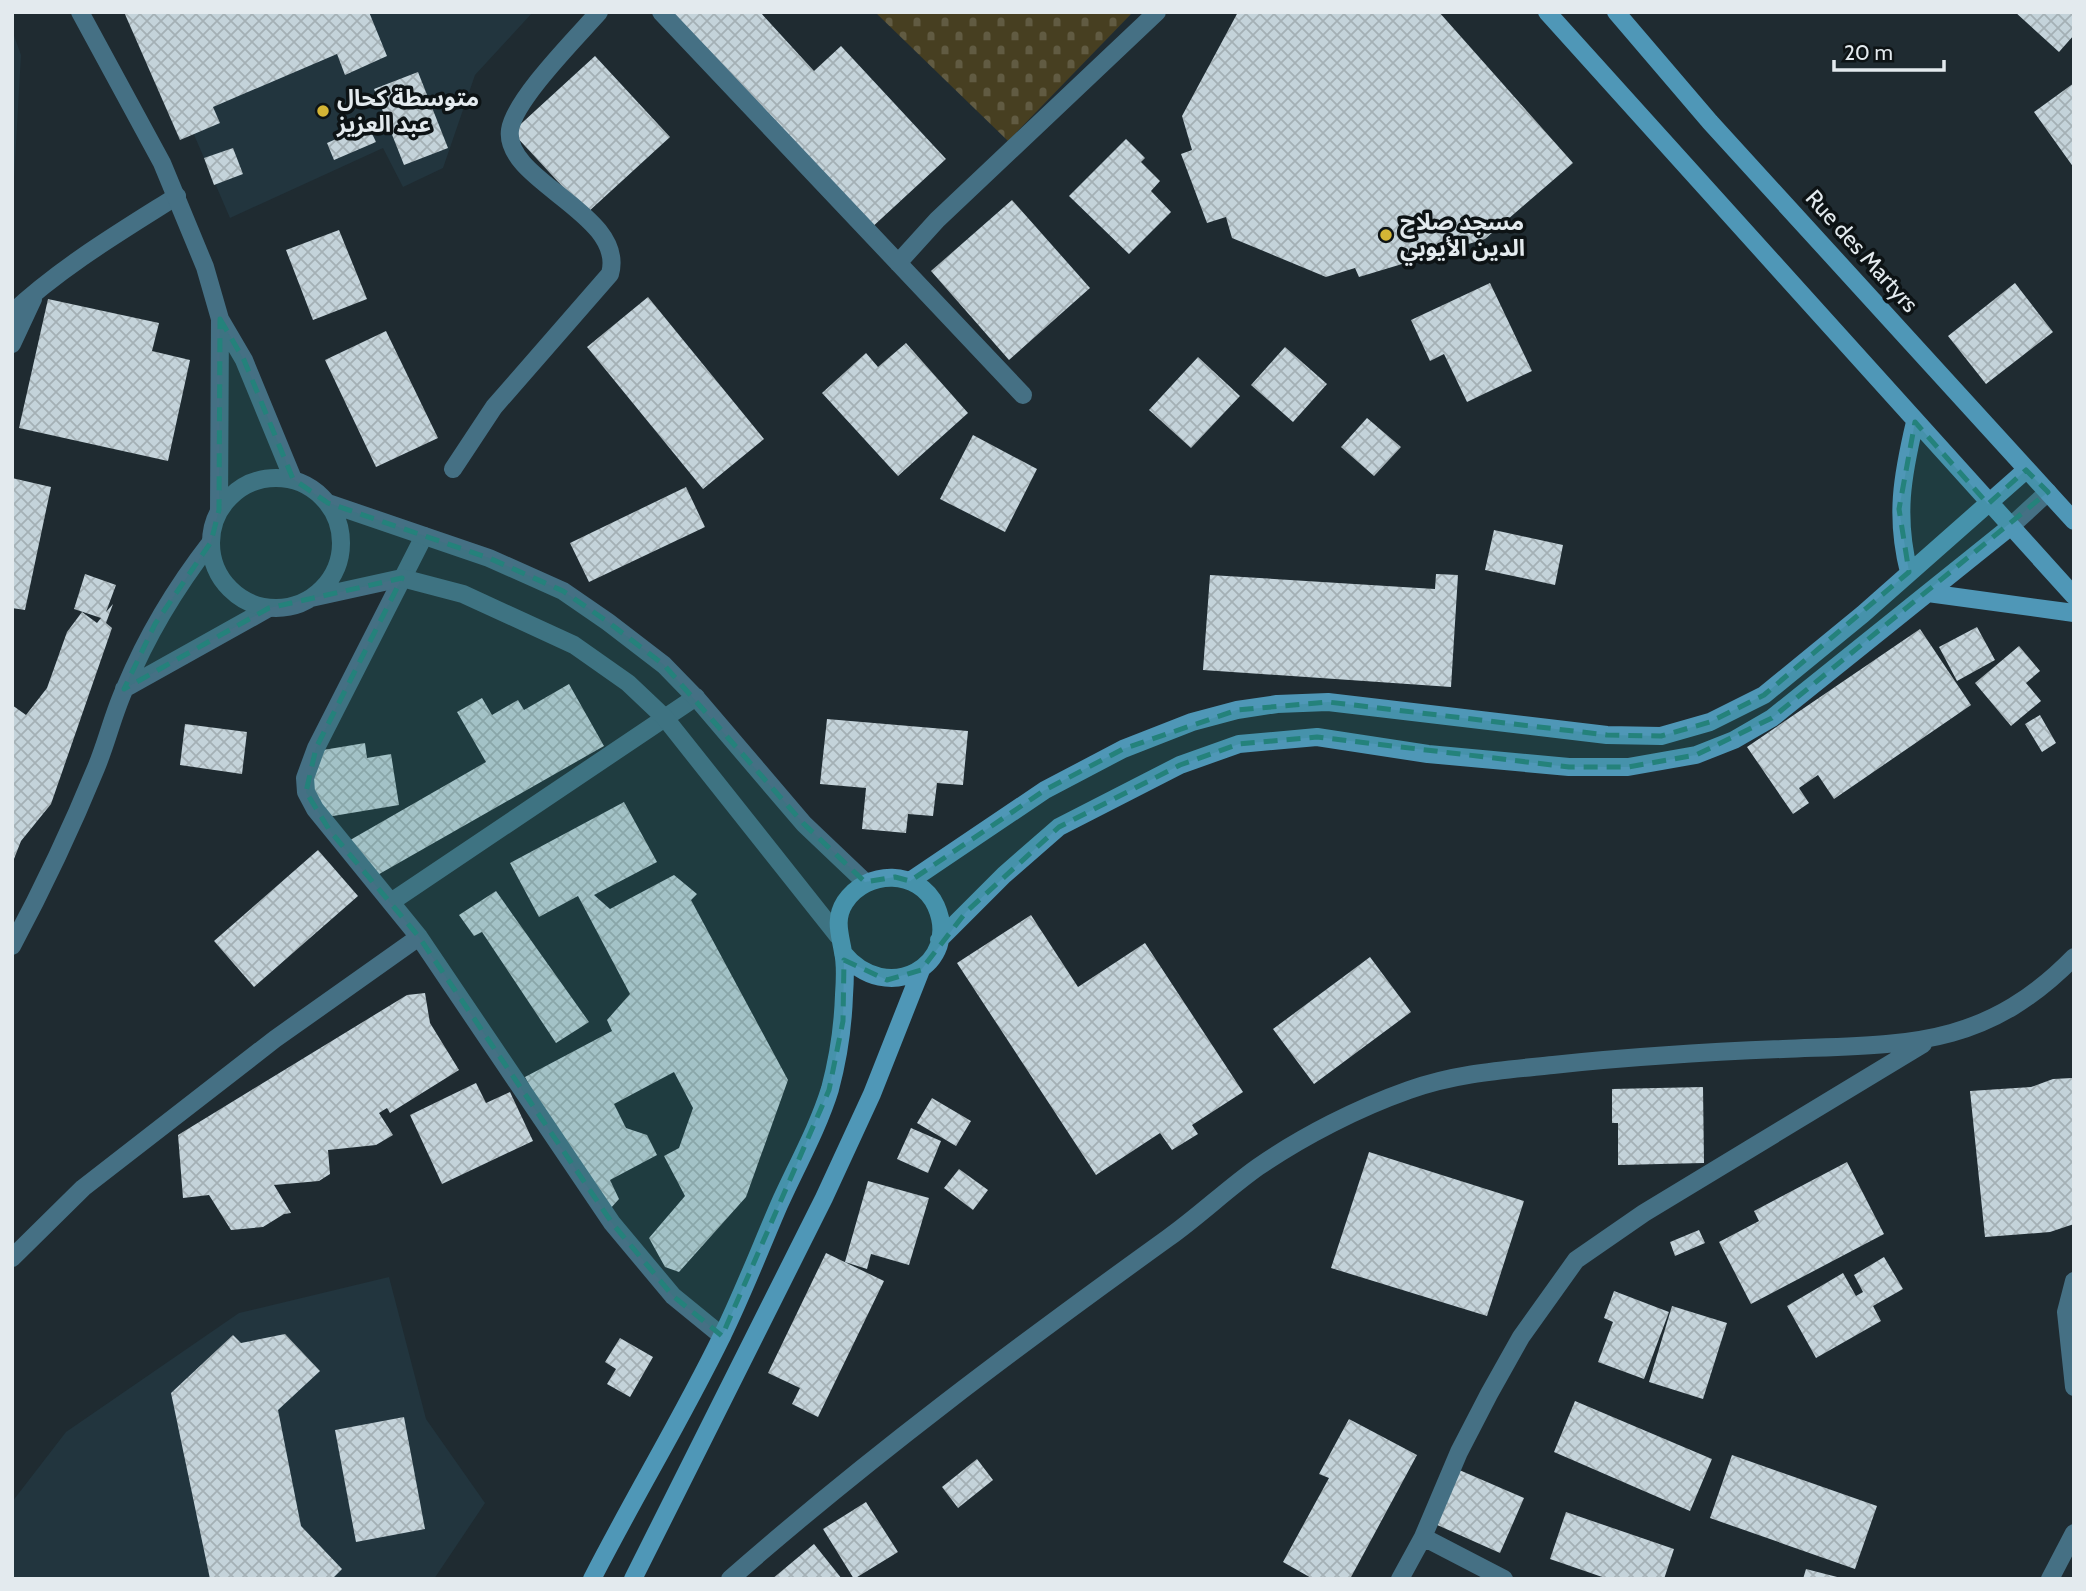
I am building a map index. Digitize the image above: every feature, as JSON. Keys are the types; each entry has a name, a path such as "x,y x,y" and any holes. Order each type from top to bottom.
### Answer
{"main road":[{"path":"1547,12 1914,422 2074,596"},
{"name":"Rue des Martyrs","path":"1616,12 1710,122 2074,520"},
{"path":"1909,572 1900,530 1899,509 1914,422"},
{"path":"910,881 1045,790 1123,749 1192,722 1237,710 1277,704 1328,702 1607,735 1661,736 1710,722 1764,695 2026,470"},
{"path":"939,940 995,884 1059,827 1180,765 1238,744 1317,737 1428,754 1569,767 1628,767 1683,758 1734,740 1772,718 1928,593 2007,524"},
{"path":"1928,593 2074,613"},
{"path":"592,1579 722,1336 830,1090 843,1021 838,918 844,904 865,882 895,877 910,881 925,891 935,905 940,922 939,940 933,956 921,970 872,1094 824,1198 633,1579"},
{"path":"841,944 855,967 870,976 887,980 905,978 921,970"}],"street":[{"path":"79,12 177,196 205,267 220,319 244,360 293,479"},
{"path":"453,469 494,407 610,274 614,262 610,246 579,212 520,161 511,148 510,130 518,107 599,12"},
{"path":"661,12 1023,395"},
{"path":"898,263 937,220 1157,12"},
{"path":"12,313 37,289 115,234 177,196"},
{"path":"12,344 37,289"},
{"path":"12,946 67,836 97,766 124,689 155,624 182,579 211,542 219,510 220,319"},
{"path":"219,510 232,494 251,482 272,477 293,479 313,488 328,503 339,522 342,543 338,565 327,584 311,598"},
{"path":"2007,524 2048,492"},
{"path":"328,503 489,558 563,591 664,665 696,697 804,824 865,882"},
{"path":"424,536 316,748 305,778 306,792 315,809 419,937 612,1223 673,1296 722,1336"},
{"path":"211,542 217,573 230,590 248,602 270,608 291,607 311,598 402,578 463,594 575,645 628,683 665,718 841,944"},
{"path":"124,689 270,608"},
{"path":"391,902 696,697"},
{"path":"12,1258 83,1188 275,1039 419,937"},
{"path":"730,1579 826,1496 914,1427 1259,1166 1306,1139 1397,1095 1464,1074 1695,1054 1884,1047 1929,1040 1969,1028 2007,1009 2041,989 2074,957"},
{"path":"1400,1579 1423,1537 1489,1394 1521,1337 1576,1260 1644,1213 1929,1040"},
{"path":"2074,1281 2066,1312 2074,1387"},
{"path":"2050,1579 2074,1533"},
{"path":"1423,1537 1504,1579"}],"highlighted area":[{"path":"220,319 244,360 293,479 328,503 489,558 563,591 608,622 664,665 804,824 865,882 895,877 910,881 1045,790 1123,749 1237,710 1328,702 1607,735 1661,736 1710,722 1764,695 1909,572 1899,509 1915,422 1988,504 2026,470 2048,492 1772,718 1696,755 1628,767 1569,767 1317,737 1239,744 1180,765 1059,827 966,912 921,970 887,980 844,960 843,1021 829,1090 722,1336 673,1296 612,1223 419,937 330,831 306,792 316,748 402,578 269,608 124,689 155,624 211,542 219,510"}],"shaded area":[{"name":"متوسطة كحال عبد العزيز","path":"141,12 533,12 475,75 443,168 403,187 383,148 230,218"},
{"path":"12,30 21,55 14,179 12,179"},
{"path":"389,1277 426,1419 485,1503 434,1579 12,1579 12,1502 66,1432 239,1313"}],"green space":[{"path":"875,12 1133,12 1008,141"}],"building":[{"path":"124,12 369,12 387,56 345,75 337,54 213,107 220,123 180,140"},
{"path":"667,12 760,12 814,71 841,46 946,159 869,230"},
{"path":"1238,12 1439,12 1573,163 1485,239 1359,277 1355,268 1326,277 1232,238 1226,217 1207,223 1181,154 1192,150 1182,116"},
{"path":"2015,12 2074,12 2074,35 2059,52"},
{"path":"595,56 670,137 587,213 512,132"},
{"path":"418,72 448,148 404,165 374,89"},
{"path":"2074,83 2074,168 2034,112"},
{"path":"368,125 376,142 334,160 327,143"},
{"path":"1126,139 1145,158 1141,162 1160,181 1151,191 1171,212 1129,254 1069,196"},
{"path":"233,148 243,174 214,185 204,158"},
{"path":"1012,200 1090,288 1009,360 931,271"},
{"path":"339,230 367,299 313,320 286,250"},
{"path":"1490,283 1532,371 1467,402 1444,354 1430,361 1411,320"},
{"path":"2015,283 2053,332 1986,384 1948,336"},
{"path":"648,297 764,439 703,489 587,347"},
{"path":"48,299 159,323 152,351 190,360 168,461 19,428"},
{"path":"386,331 438,438 376,467 325,360"},
{"path":"906,343 968,413 898,476 822,393 866,353 878,367"},
{"path":"1285,347 1327,384 1293,422 1251,385"},
{"path":"1198,357 1240,396 1191,448 1149,410"},
{"path":"1367,418 1401,447 1374,476 1341,447"},
{"path":"973,435 1037,469 1005,532 940,499"},
{"path":"12,478 51,487 25,610 12,608"},
{"path":"686,487 705,527 589,582 570,543"},
{"path":"1494,530 1563,545 1555,585 1485,570"},
{"path":"85,574 116,585 106,612 113,604 106,623 112,628 51,804 21,841 12,864 12,705 26,715 47,688 67,632 82,612 97,623 101,618 74,609"},
{"path":"1436,574 1458,575 1451,687 1203,670 1210,575 1435,589"},
{"path":"1977,627 1995,660 1957,681 1939,647"},
{"path":"1920,629 1971,705 1834,799 1818,775 1799,788 1809,803 1793,814 1747,747"},
{"path":"2019,646 2040,671 2026,683 2041,701 2011,726 1975,683"},
{"path":"569,684 604,746 367,881 345,843 486,762 457,712 482,698 492,715 518,700 524,710"},
{"path":"2040,715 2056,743 2042,752 2025,724"},
{"path":"827,719 968,731 963,785 937,783 933,816 908,814 906,833 862,829 866,788 820,784"},
{"path":"185,724 247,732 242,774 180,765"},
{"path":"365,743 367,758 391,754 399,805 315,819 305,753"},
{"path":"624,802 657,862 594,895 610,909 674,875 697,894 691,900 788,1080 746,1197 679,1272 665,1267 649,1238 685,1196 664,1156 679,1148 693,1108 674,1072 614,1104 626,1128 647,1135 657,1155 610,1180 619,1199 601,1219 525,1077 612,1031 607,1020 630,994 578,896 539,917 510,863"},
{"path":"318,850 358,896 254,987 214,941"},
{"path":"496,891 589,1022 556,1043 482,932 474,936 459,915"},
{"path":"1031,915 1078,987 1145,943 1243,1092 1192,1125 1198,1134 1172,1150 1160,1133 1096,1175 957,963"},
{"path":"1370,957 1411,1012 1314,1084 1273,1029"},
{"path":"425,993 430,1023 459,1070 390,1113 387,1108 379,1113 393,1135 376,1145 328,1150 330,1174 319,1181 274,1185 291,1213 284,1214 263,1227 231,1230 209,1195 183,1198 178,1135 407,995"},
{"path":"2072,1078 2074,1224 2050,1232 1985,1237 1970,1091 2031,1087 2053,1079"},
{"path":"476,1083 486,1103 510,1092 533,1141 442,1184 410,1115"},
{"path":"1703,1087 1704,1163 1618,1165 1618,1123 1612,1123 1612,1089"},
{"path":"932,1098 971,1121 956,1146 917,1123"},
{"path":"911,1128 941,1141 928,1173 897,1159"},
{"path":"1369,1152 1524,1201 1487,1316 1331,1268"},
{"path":"1847,1162 1884,1234 1751,1304 1719,1242 1759,1221 1754,1211"},
{"path":"959,1169 988,1190 973,1210 944,1188"},
{"path":"868,1181 929,1198 909,1265 871,1254 867,1269 845,1262"},
{"path":"1699,1230 1705,1243 1675,1256 1670,1242"},
{"path":"826,1253 884,1281 818,1417 792,1404 800,1388 768,1373"},
{"path":"1884,1257 1903,1289 1873,1306 1881,1321 1816,1358 1787,1306 1843,1273 1856,1296 1863,1292 1854,1275"},
{"path":"1614,1291 1669,1312 1644,1379 1598,1362 1613,1322 1604,1318"},
{"path":"1672,1306 1727,1323 1703,1399 1649,1382"},
{"path":"285,1334 320,1371 278,1410 301,1526 342,1569 332,1579 210,1579 171,1393 233,1335 241,1343"},
{"path":"620,1338 653,1357 630,1397 607,1384 616,1369 605,1362"},
{"path":"1575,1401 1712,1459 1690,1511 1554,1452"},
{"path":"404,1417 425,1529 356,1542 335,1430"},
{"path":"1349,1419 1417,1455 1350,1579 1313,1579 1283,1562 1329,1478 1319,1474"},
{"path":"1732,1455 1877,1506 1855,1569 1710,1518"},
{"path":"977,1459 993,1480 958,1508 942,1487"},
{"path":"1450,1466 1524,1498 1500,1553 1426,1520"},
{"path":"866,1502 898,1552 854,1579 823,1529"},
{"path":"1566,1512 1674,1549 1664,1579 1608,1579 1550,1559"},
{"path":"814,1544 842,1579 772,1579"},
{"path":"1806,1569 1841,1578 1841,1579 1803,1579"}],"place":[{"name":"متوسطة كحال عبد العزيز","path":"323,111"},
{"name":"مسجد صلاح الدين الأيوبي","path":"1386,235"}]}
